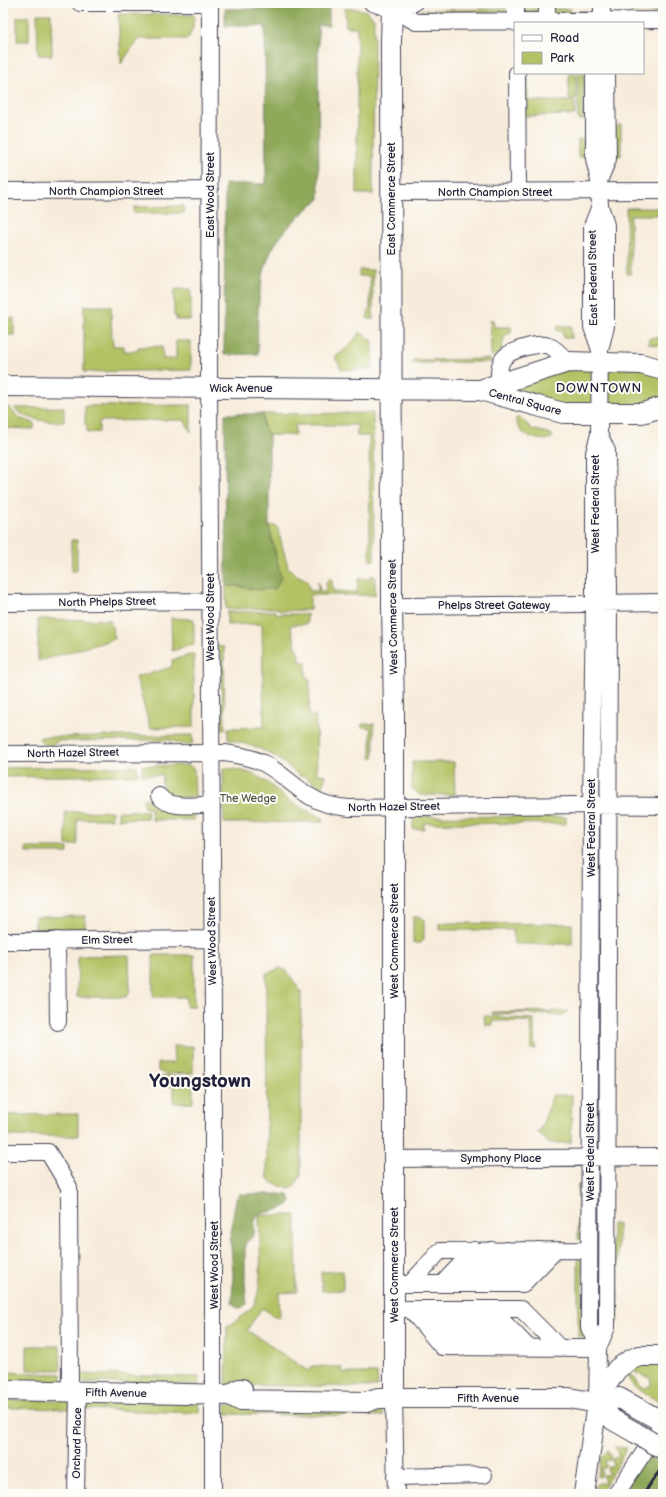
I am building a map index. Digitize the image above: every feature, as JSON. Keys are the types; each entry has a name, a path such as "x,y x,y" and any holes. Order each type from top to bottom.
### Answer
{"main road":[{"name":"East Commerce Street","path":"392,5 392,388"},
{"name":"Central Square","path":"480,390 568,362 599,357 641,364 663,370"},
{"name":"Wick Avenue","path":"3,386 392,388 480,390"},
{"name":"West Commerce Street","path":"386,1398 402,1309 402,1284 394,1159 392,388"},
{"name":"Central Square","path":"480,390 564,413 642,413 663,407"},
{"path":"584,1494 597,1403 607,1384 616,1369 630,1360 639,1356 663,1356"},
{"name":"Fifth Avenue","path":"3,1390 222,1394 239,1389 366,1392 386,1398 569,1398 597,1403"},
{"path":"597,1403 619,1398 658,1420"},
{"path":"597,1403 613,1420 663,1448"}],"street":[{"path":"80,3 210,3"},
{"name":"East Wood Street","path":"209,387 210,3"},
{"path":"372,3 392,5 414,3"},
{"path":"516,3 516,22"},
{"path":"547,3 547,20"},
{"path":"602,3 602,22"},
{"path":"392,5 416,22 516,22 547,20 602,22 663,20"},
{"path":"517,74 518,192"},
{"path":"594,74 594,159 600,193"},
{"name":"East Federal Street","path":"600,434 599,357 592,327 592,226 608,159 607,74"},
{"name":"North Champion Street","path":"3,191 210,190"},
{"name":"North Champion Street","path":"391,192 600,193 663,191"},
{"path":"499,384 500,366 503,359 508,354 522,349 543,344 550,346 568,362"},
{"name":"West Wood Street","path":"209,387 212,939 222,1394 214,1494"},
{"name":"West Federal Street","path":"598,1348 589,1327 589,1250 591,806 595,603 608,451 600,434"},
{"name":"North Phelps Street","path":"3,603 210,601"},
{"name":"Phelps Street Gateway","path":"406,606 663,602"},
{"name":"West Federal Street","path":"595,603 608,806 607,1327 598,1348 597,1403"},
{"name":"North Hazel Street","path":"3,754 212,752 239,755 262,762 274,769 306,795 324,804 349,808 663,806"},
{"path":"159,796 167,802 175,804 212,804"},
{"name":"Elm Street","path":"3,941 212,939"},
{"path":"57,940 58,1022"},
{"name":"Orchard Place","path":"3,1152 48,1152 69,1187 76,1494"},
{"name":"Symphony Place","path":"394,1159 663,1157"},
{"path":"435,1284 466,1250"},
{"path":"458,1284 491,1250"},
{"path":"474,1284 506,1250"},
{"path":"499,1284 531,1250"},
{"path":"402,1284 523,1284 556,1250"},
{"path":"402,1284 440,1251 589,1250"},
{"path":"402,1309 442,1347 598,1348"},
{"path":"402,1309 521,1309 559,1347"},
{"path":"427,1309 462,1348"},
{"path":"443,1309 479,1348"},
{"path":"483,1309 535,1347"},
{"path":"483,1309 496,1348"},
{"path":"483,1309 512,1348"},
{"name":"West Commerce Street","path":"386,1398 396,1494"},
{"path":"616,1494 658,1420"},
{"path":"395,1477 484,1475"}],"green space":[{"path":"629,8 663,8 663,12 630,12"},
{"path":"225,9 329,9 329,25 318,25 319,200 291,224 273,247 270,254 262,278 260,291 258,316 258,354 224,355 225,184 266,184 265,26 225,26"},
{"path":"345,9 358,9 368,12 374,19 373,194 357,194 357,27 346,27"},
{"path":"506,9 506,13 421,13 421,10"},
{"path":"523,9 570,9 570,13 523,13"},
{"path":"37,14 51,14 52,55 38,55"},
{"path":"118,14 194,15 193,27 188,39 138,39 121,64"},
{"path":"17,17 29,17 29,41 17,41"},
{"path":"524,74 528,74 528,101 575,101 575,115 524,116"},
{"path":"569,74 576,74 576,99 569,99"},
{"path":"578,74 584,74 583,120 578,120"},
{"path":"618,125 621,125 621,156 613,156 613,134"},
{"path":"578,139 583,139 589,148 589,157 578,157"},
{"path":"184,206 184,213 134,213 134,207"},
{"path":"626,208 663,208 663,215 630,215 631,274 627,274"},
{"path":"359,270 373,270 373,320 367,318 370,307 370,276 359,276"},
{"path":"176,289 191,289 191,320 176,320 176,316 174,316 174,292"},
{"path":"84,306 111,306 113,346 124,346 124,351 138,351 138,347 162,346 163,359 176,359 176,341 191,341 191,370 84,372"},
{"path":"3,307 5,318 14,318 14,335 3,335"},
{"path":"490,320 493,320 494,327 511,327 511,333 505,335 500,355 491,356"},
{"path":"557,326 571,326 572,338 563,338 563,331 557,331"},
{"path":"360,332 373,341 373,369 342,370 335,357 349,346"},
{"path":"650,338 663,338 663,346 649,344 648,340"},
{"path":"490,359 491,362 413,363 413,360"},
{"path":"568,362 663,370 663,407 563,413 480,390"},
{"path":"191,405 191,432 184,420 99,421 99,432 87,433 87,425 85,424 85,406"},
{"path":"3,407 9,407 19,418 34,423 34,429 3,428"},
{"path":"64,407 64,422 38,420 25,416 14,408"},
{"path":"373,413 374,560 370,561 369,436 357,436 357,425 295,425 295,435 269,435 263,425 263,414"},
{"path":"225,414 263,414 263,425 269,435 269,526 281,578 275,589 255,590 240,586 226,586"},
{"path":"520,417 532,429 551,434 553,437 542,440 525,434 520,430 516,422 516,418"},
{"path":"269,526 277,526 288,567 295,574 307,580 310,591 318,591 318,581 320,591 326,591 326,583 330,578 332,580 333,591 357,592 358,579 370,579 370,576 375,576 375,595 310,595 310,610 279,611 278,608 226,609 226,586 240,586 243,588 281,578"},
{"path":"71,540 77,540 77,571 72,571"},
{"path":"276,611 276,614 307,614 307,624 290,625 301,662 306,662 306,675 310,682 309,716 316,716 317,774 326,775 322,788 302,775 301,777 267,752 253,746 228,739 228,728 264,727 262,624 227,625 227,612"},
{"path":"171,618 194,619 194,644 172,651"},
{"path":"38,619 110,620 115,639 38,661"},
{"path":"217,646 224,647 225,729 222,729 221,654 217,649"},
{"path":"194,654 194,727 150,728 136,677 172,667 172,660"},
{"path":"374,724 374,758 371,758 371,728 362,727 361,725"},
{"path":"193,735 193,743 186,745 170,740 58,741 51,746 40,741 40,737"},
{"path":"412,762 454,762 455,795 420,795 412,788"},
{"path":"189,765 194,769 195,796 173,796 165,792 162,783 162,775 142,775 142,766"},
{"path":"137,766 138,775 5,777 4,768"},
{"name":"The Wedge","path":"223,768 243,771 261,778 291,802 323,818 323,822 224,823"},
{"path":"146,798 194,812 194,820 152,820 151,809 144,807 143,799"},
{"path":"112,811 112,819 77,819 77,845 66,845 65,812"},
{"path":"118,811 148,811 147,818 118,819"},
{"path":"413,816 566,817 566,824 424,823 424,829 413,829"},
{"path":"26,848 68,848 68,853 26,853"},
{"path":"85,916 85,928 35,929 35,917"},
{"path":"413,917 421,917 424,919 424,940 421,943 413,943"},
{"path":"439,923 572,924 572,944 514,944 513,930 439,930"},
{"path":"597,945 600,945 600,1078 596,1065"},
{"path":"129,955 130,990 126,997 77,997 78,956"},
{"path":"153,955 194,955 194,1006 186,1006 186,997 153,997"},
{"path":"280,968 287,971 301,992 301,1176 294,1187 289,1189 270,1182 267,1176 266,973"},
{"path":"569,1011 563,1015 555,1016 548,1013 536,1015 527,1013 492,1014 492,1012"},
{"path":"484,1016 534,1019 534,1043 536,1045 536,1049 531,1049 530,1021 493,1021 493,1025 485,1025"},
{"path":"173,1046 193,1046 193,1073 165,1074 158,1071 158,1063 174,1063"},
{"path":"167,1076 193,1077 193,1103 174,1103 174,1086 159,1086 159,1078"},
{"path":"553,1095 572,1095 571,1143 548,1143 537,1131 540,1131"},
{"path":"78,1114 78,1136 3,1136 3,1115"},
{"path":"578,1185 587,1185 582,1239 578,1239"},
{"path":"239,1194 289,1195 291,1201 282,1208 259,1214 255,1222 253,1236 245,1243 245,1283 247,1304 242,1309 236,1307 232,1303 233,1273 230,1232 236,1199"},
{"path":"259,1215 296,1215 297,1292 279,1293 280,1317 276,1317 262,1308 247,1330 308,1371 312,1366 342,1367 343,1373 377,1373 378,1387 226,1385 227,1326 250,1310 258,1294 260,1272"},
{"path":"612,1224 618,1224 618,1322 612,1322"},
{"path":"597,1232 599,1232 603,1242 603,1331 596,1331"},
{"path":"578,1258 582,1258 583,1337 578,1337"},
{"path":"343,1271 343,1290 322,1291 321,1272"},
{"path":"27,1346 60,1346 61,1370 27,1370"},
{"path":"663,1362 663,1403 638,1389 634,1385 629,1375 635,1377 640,1386 645,1388 651,1385 650,1378 636,1373 632,1367"},
{"path":"3,1372 62,1374 62,1383 3,1381"},
{"path":"78,1374 199,1377 199,1385 79,1382"},
{"path":"3,1400 71,1400 73,1409 3,1408"},
{"path":"84,1400 199,1403 199,1413 80,1409"},
{"path":"226,1405 381,1408 383,1416 226,1414"},
{"path":"663,1424 663,1494 616,1494"},
{"path":"615,1447 627,1448 600,1494 594,1494 596,1484 605,1482 603,1477 604,1475 609,1474 607,1469 613,1465 612,1459 619,1457"},
{"path":"608,1450 611,1458 610,1460 605,1461 605,1468 601,1469 602,1476 597,1477 601,1459"}],"railway":[{"path":"644,1494 663,1467"}],"district":[{"name":"DOWNTOWN","path":"599,388"},
{"name":"Youngstown","path":"200,1081"}]}
